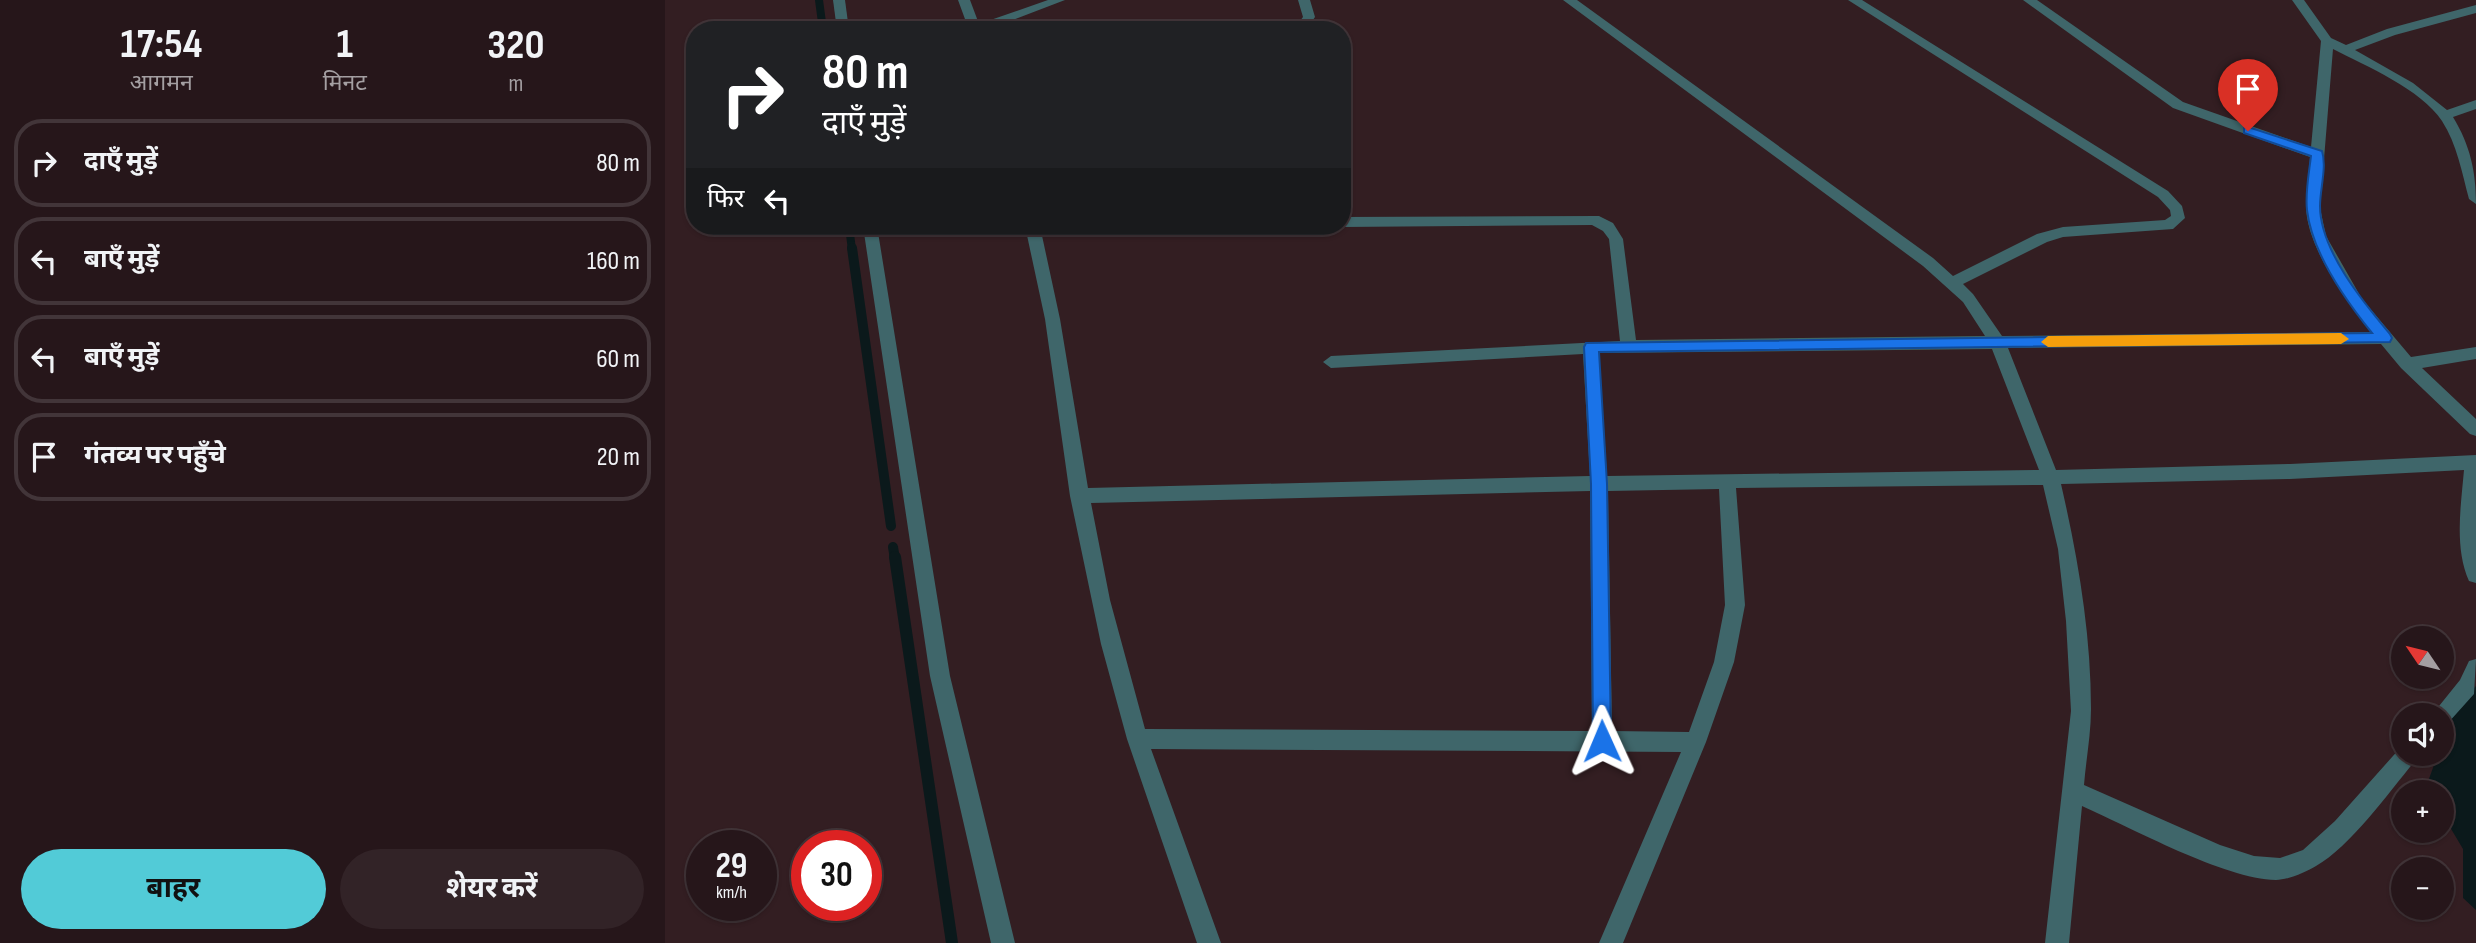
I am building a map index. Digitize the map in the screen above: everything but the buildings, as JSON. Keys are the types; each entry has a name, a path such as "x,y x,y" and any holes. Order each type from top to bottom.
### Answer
{"street":[{"path":"839,0 842,21"},
{"path":"964,0 972,21"},
{"path":"1000,21 1059,0"},
{"path":"1304,0 1309,17 1306,21"},
{"path":"1569,0 1928,262 1968,298 1997,342 2050,477 2067,548 2076,621 2081,711 2057,943"},
{"path":"1854,0 2163,194 2177,209 2178,218 2168,225 2063,232 2042,238 1952,283"},
{"path":"2029,0 2178,105 2317,154"},
{"path":"2298,0 2327,41 2427,99 2445,115 2456,135 2476,199"},
{"path":"2346,50 2391,32 2476,9"},
{"path":"2327,41 2313,208 2319,236 2355,303 2407,364 2476,429"},
{"path":"2445,115 2476,104"},
{"path":"1351,222 1594,220 1608,227 1616,239 1629,346"},
{"path":"871,235 940,676 1003,943"},
{"path":"1034,235 1054,319 1079,496 1100,602 1137,739 1209,943"},
{"path":"1331,362 1629,346 2385,338"},
{"path":"1591,347 1599,484 1602,741"},
{"path":"2407,364 2476,353"},
{"path":"1079,496 1727,481 2050,477 2363,469 2475,462 2468,522 2469,551 2476,575"},
{"path":"1611,943 1696,742 1724,662 1735,605 1727,481"},
{"path":"2452,703 2466,687 2476,668"},
{"path":"1137,739 1696,742"},
{"path":"2073,791 2218,855 2254,867 2280,869 2310,858 2343,829 2398,766"}],"shaded area":[{"path":"2476,686 2476,910 2463,898 2463,849 2454,834 2454,780 2429,780 2434,766 2454,766 2454,714"}],"waterway":[{"path":"819,0 822,21"},
{"path":"850,235 852,250"},
{"path":"852,248 891,526"},
{"path":"893,547 895,559"},
{"path":"895,557 952,943"}],"slow traffic":[{"path":"2048,342 2341,339"}],"route":[{"path":"1602,741 1599,484 1591,347 2385,338 2355,303 2319,236 2313,208 2317,154 2248,131"}]}
